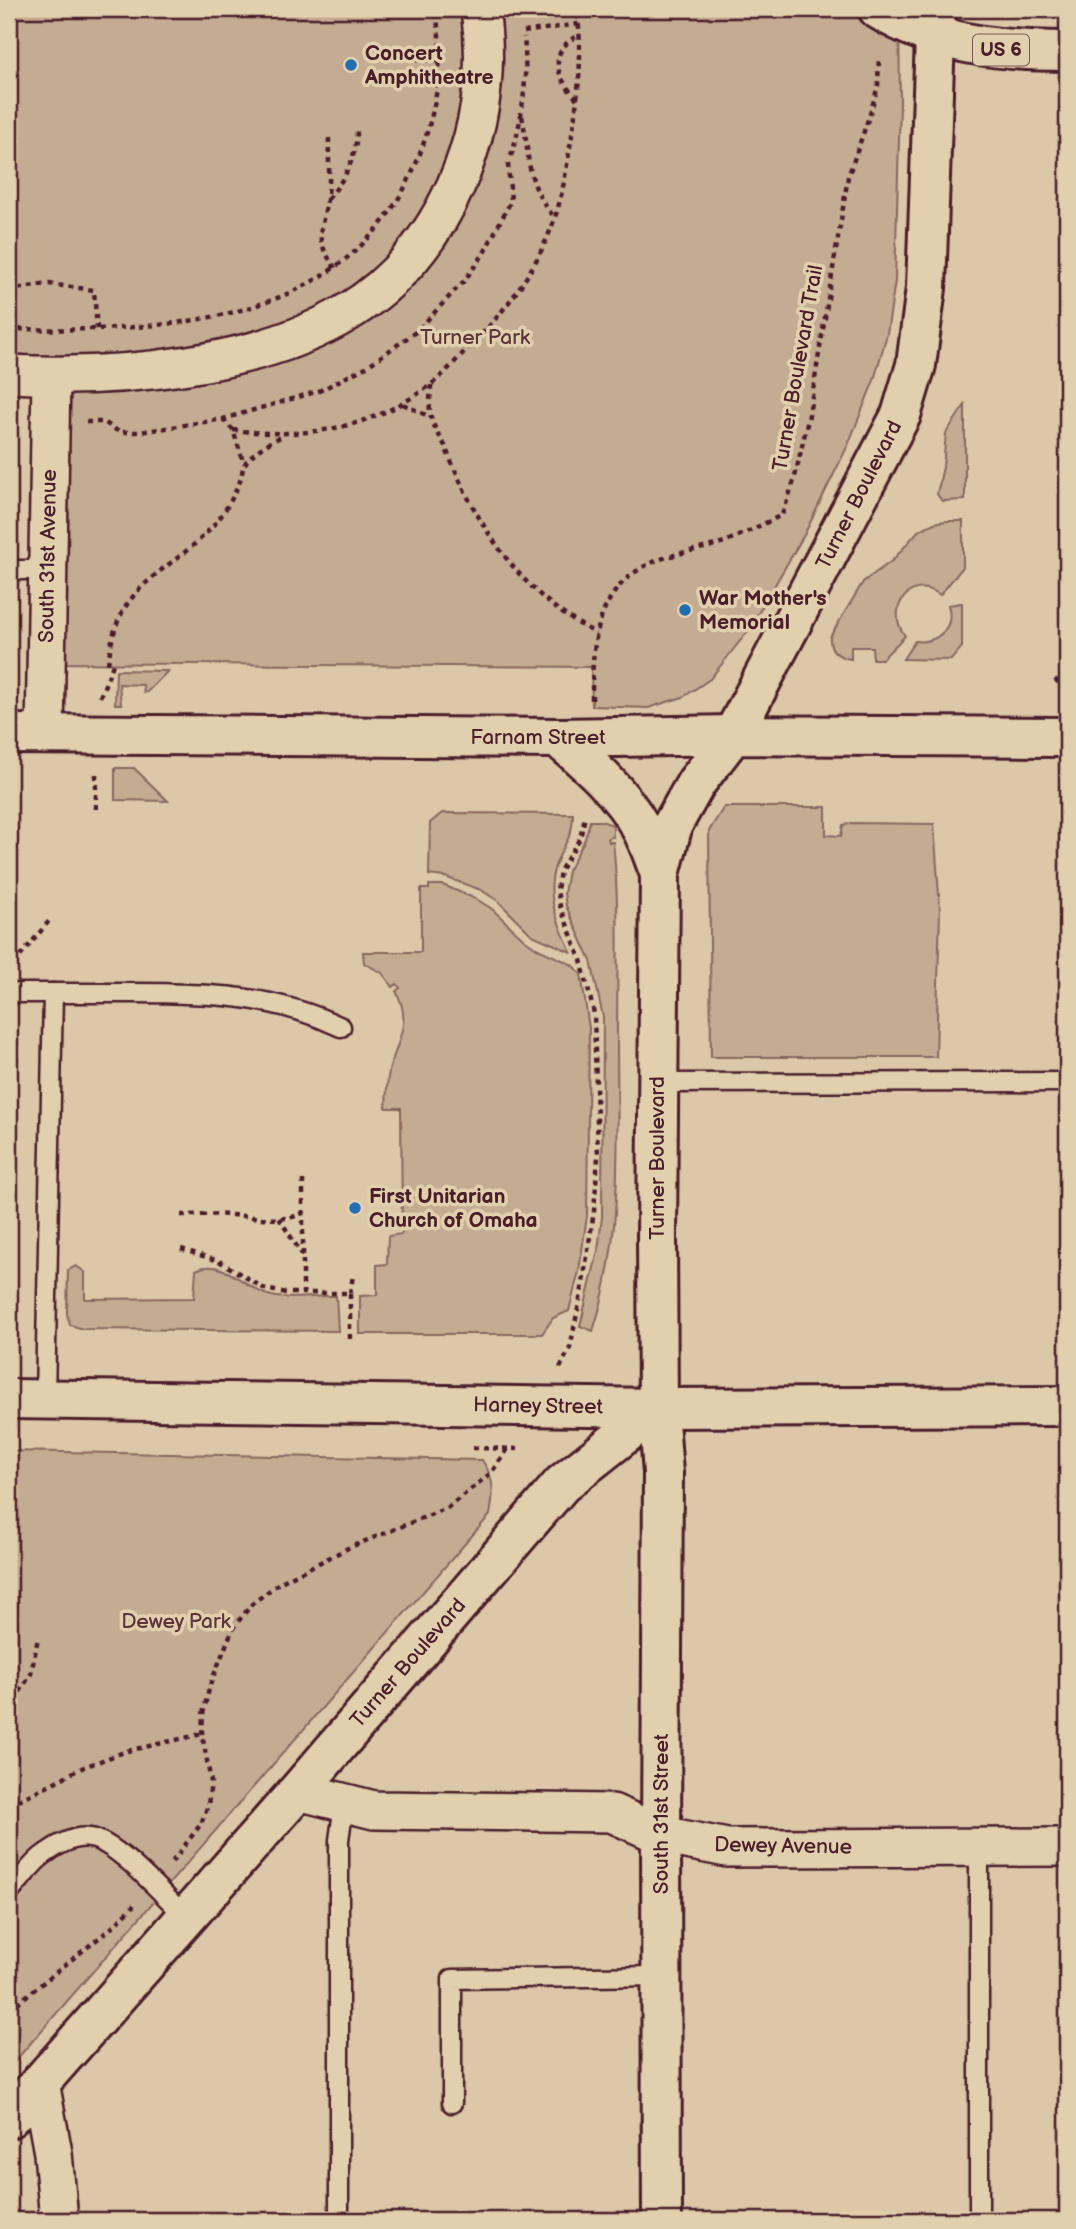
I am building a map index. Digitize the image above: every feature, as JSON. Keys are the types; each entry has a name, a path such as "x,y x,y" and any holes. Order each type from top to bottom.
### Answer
{"main road":[{"name":"US 6","path":"880,10 936,23 1003,50 1067,51"},
{"name":"Turner Boulevard","path":"9,2118 298,1791 562,1484 658,1408 657,1083 660,874 673,824 696,783 733,735 870,476 901,415 912,384 922,330 926,288 936,23"},
{"name":"Farnam Street","path":"27,735 1067,737"},
{"path":"558,738 590,765 616,793 641,827 660,874"},
{"name":"Harney Street","path":"19,1398 658,1408 1067,1406"},
{"name":"South 31st Street","path":"658,1408 663,1473 662,2220"}],"street":[{"path":"9,374 51,376 148,371 226,359 299,338 339,319 380,288 420,246 435,224 452,194 472,145 483,82 483,30 480,9"},
{"name":"South 31st Avenue","path":"27,735 48,570 51,376"},
{"name":"Dewey Avenue","path":"298,1791 374,1810 596,1811 622,1817 661,1835 727,1848 1067,1847"},
{"path":"40,2082 53,2153 59,2220"}],"lane":[{"path":"9,570 48,570"},
{"path":"9,993 205,993 282,1004 312,1013 341,1027"},
{"path":"19,1398 52,993"},
{"path":"657,1083 1067,1082"},
{"path":"338,2220 339,1840 344,1804"},
{"path":"9,1893 39,1859 57,1846 73,1839 91,1838 120,1854 185,1916"},
{"path":"979,1847 979,2220"},
{"path":"452,2103 453,1979 661,1976"}],"path":[{"path":"9,329 97,330 143,327 217,315 254,306 306,286 335,268 384,218 408,181 434,111 439,60 435,9"},
{"path":"233,430 287,435 339,428 403,404 431,384 478,339 502,311 535,262 555,218 581,76 577,9"},
{"name":"Turner Boulevard Trail","path":"592,706 592,667 596,633 602,612 611,595 626,579 648,564 723,542 782,515 794,481 809,415 848,177 878,86 880,10"},
{"path":"524,32 579,24"},
{"path":"578,99 562,80 558,58 566,41 580,34"},
{"path":"416,60 439,60"},
{"path":"522,112 527,157 535,191 555,218"},
{"path":"327,200 345,178 351,163 357,128"},
{"path":"329,138 327,200 321,221 320,241 340,275"},
{"path":"9,290 49,284 94,290 97,330"},
{"path":"431,384 430,417 486,531 510,563 555,607 573,622 596,633"},
{"path":"403,404 430,417"},
{"path":"223,419 233,430 245,465"},
{"path":"100,698 111,663 111,641 118,620 130,601 147,581 193,548 214,525 231,500 245,465 266,445 287,435"},
{"path":"1055,679 1067,692"},
{"path":"96,770 96,811"},
{"path":"9,970 49,921"},
{"path":"303,1181 303,1293"},
{"path":"181,1215 279,1218 296,1217 303,1213"},
{"path":"279,1218 303,1256"},
{"path":"181,1248 219,1261 265,1289 286,1293 350,1293"},
{"path":"350,1339 350,1293 353,1276"},
{"path":"472,1448 522,1449"},
{"path":"9,1709 31,1674 38,1638"},
{"path":"9,1805 84,1768 127,1751 202,1734"}],"green space":[{"name":"Turner Park","path":"9,9 899,9 900,104 895,281 887,334 874,380 848,445 804,535 748,631 710,679 683,697 648,708 592,706 591,667 46,663 51,376 9,374"},
{"path":"965,405 965,500 942,501 937,494 946,433"},
{"path":"963,521 963,567 940,595 920,589 911,591 904,597 899,605 898,615 899,625 905,636 882,659 873,659 872,647 851,647 851,659 835,652 830,637 863,582 893,560 918,531 934,523"},
{"path":"962,603 962,647 951,660 903,659 915,641 930,640 942,633 949,621 948,605"},
{"path":"116,670 168,671 144,693 143,685 119,684 121,704 115,704"},
{"path":"115,768 134,768 168,801 115,800"},
{"path":"724,807 826,807 826,835 841,836 843,825 851,823 934,824 940,910 936,1057 711,1057 709,831"},
{"path":"442,813 573,814 570,834 557,861 551,885 554,908 571,952 532,935 498,901 481,890 445,877 429,875 430,823"},
{"path":"590,821 613,825 613,837 608,838 609,842 613,842 618,940 617,1186 610,1260 593,1331 580,1326 598,1251 602,1217 603,1017 591,961 566,906 564,893 568,871 585,839"},
{"path":"429,885 443,885 476,899 492,909 538,949 571,964 581,974 589,1028 587,1216 579,1271 569,1311 553,1318 542,1334 360,1334 360,1296 377,1295 377,1265 387,1264 388,1236 402,1234 401,1108 386,1108 389,1073 402,1030 403,1012 396,991 400,988 397,984 393,987 382,973 364,963 363,952 421,952 421,889 429,889"},
{"path":"76,1266 85,1272 85,1299 194,1298 196,1270 205,1267 223,1270 273,1296 336,1296 338,1331 83,1329 70,1325 67,1314 68,1270"},
{"name":"Dewey Park","path":"9,1451 482,1460 491,1480 493,1493 490,1515 9,2068"}],"place":[{"name":"Concert Amphitheatre","path":"351,65"},
{"name":"War Mother's Memorial","path":"685,610"},
{"name":"First Unitarian Church of Omaha","path":"355,1208"}]}
